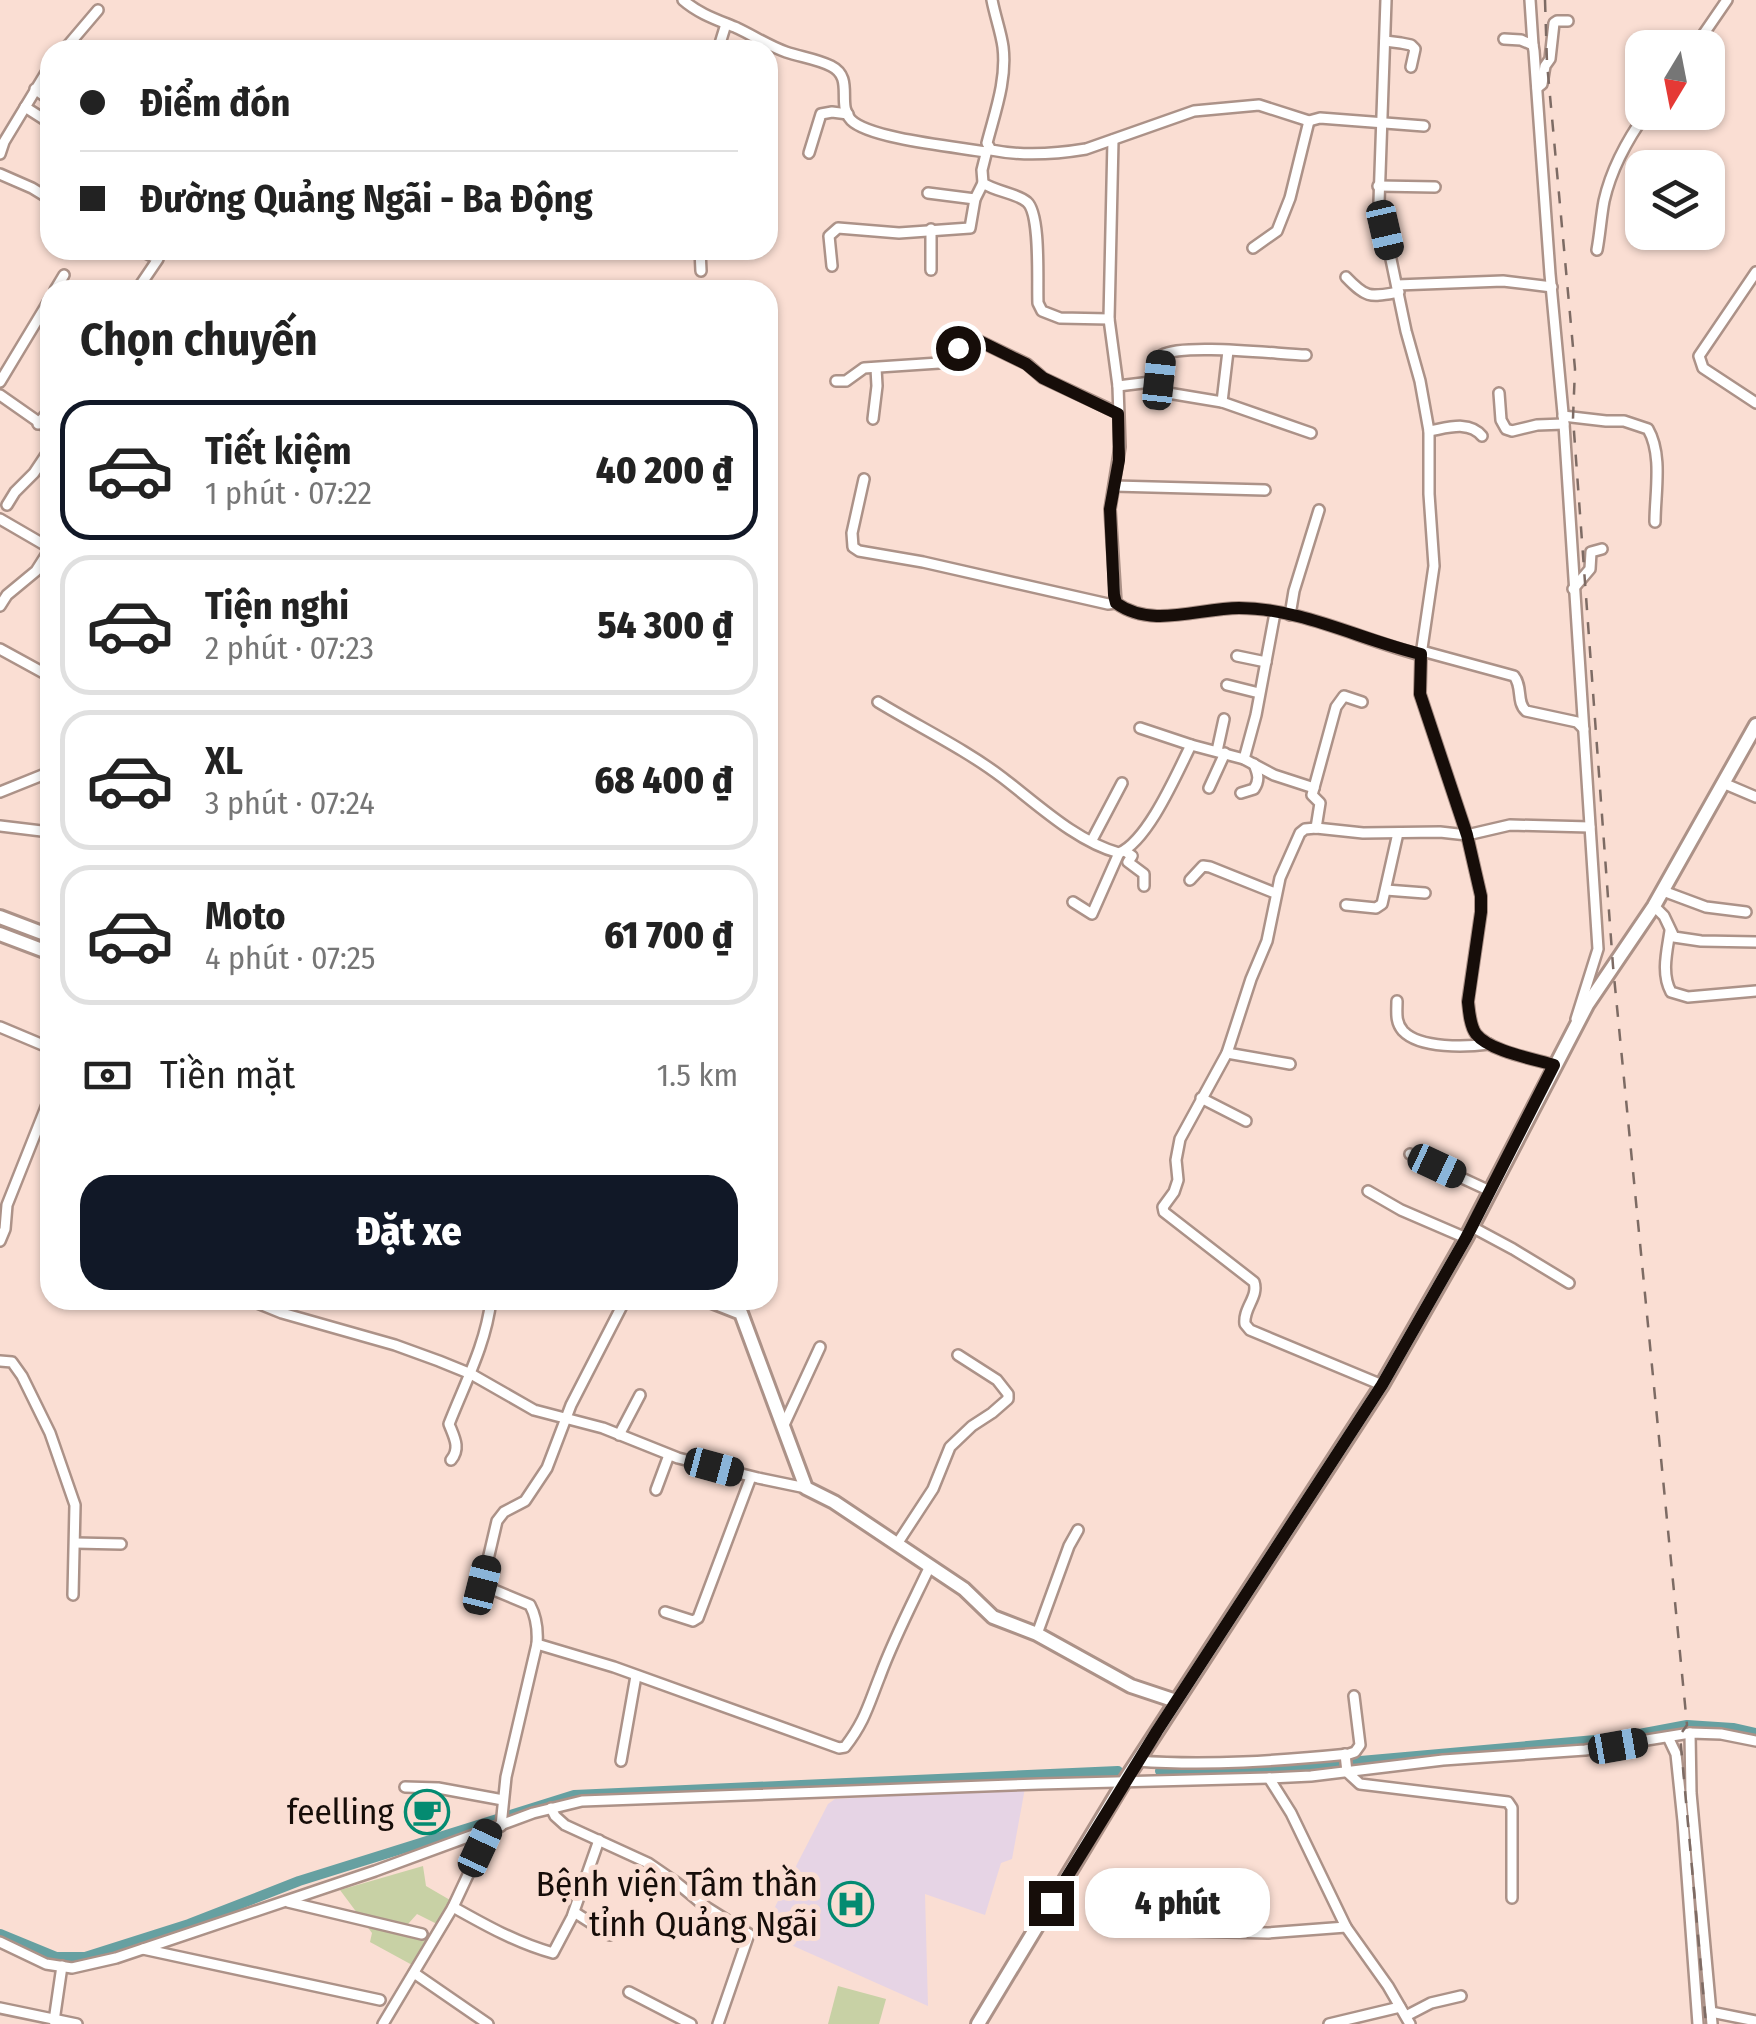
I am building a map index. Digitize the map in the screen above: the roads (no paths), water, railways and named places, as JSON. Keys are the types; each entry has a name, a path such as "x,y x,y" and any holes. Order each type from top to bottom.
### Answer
{"main road":[{"path":"978,2024 1124,1782 1382,1385 1469,1232 1586,1005 1663,892 1756,725"},
{"path":"0,917 40,932"},
{"path":"0,934 40,949"},
{"path":"739,1310 806,1488 834,1502 964,1588 993,1617 1037,1634 1131,1686 1176,1701"}],"street":[{"path":"683,0 758,40"},
{"path":"832,266 829,236 838,228 899,233 970,228 975,199 983,183 982,170 1004,62 992,0"},
{"path":"1386,0 1378,202 1429,431 1434,566 1420,694 1467,835 1481,896 1468,1002 1476,1034 1489,1044 1554,1065"},
{"path":"1530,0 1598,949 1574,1031"},
{"path":"1706,30 1727,0"},
{"path":"72,40 98,10"},
{"path":"1537,88 1550,59 1554,24 1568,20"},
{"path":"721,40 726,24"},
{"path":"1504,39 1533,45"},
{"path":"1385,41 1411,45 1411,67"},
{"path":"778,48 840,71 848,114 862,128 893,137 987,150 1069,152 1194,111 1259,105 1309,121 1320,118 1424,126"},
{"path":"0,154 2,139 40,82"},
{"path":"35,90 40,93"},
{"path":"24,107 40,117"},
{"path":"809,152 821,114 848,114"},
{"path":"1254,248 1277,232 1290,198 1309,121"},
{"path":"1598,250 1610,182 1636,130"},
{"path":"1113,140 1109,319 1118,386 1120,447 1110,526 1116,603"},
{"path":"0,174 40,192"},
{"path":"983,183 1024,200 1032,210 1038,304 1042,311 1060,318 1109,319"},
{"path":"1378,186 1435,188"},
{"path":"928,193 975,199"},
{"path":"931,229 931,270"},
{"path":"700,260 701,271"},
{"path":"1756,272 1699,356 1703,368 1756,403"},
{"path":"61,280 64,275"},
{"path":"1346,277 1365,294 1378,296 1398,289 1503,281 1552,287"},
{"path":"0,382 40,315"},
{"path":"836,380 846,380 864,368 938,362 975,339 1118,414"},
{"path":"1222,402 1228,351"},
{"path":"1306,356 1165,352 1159,380 1168,393 1222,402 1311,433"},
{"path":"872,419 876,368"},
{"path":"1118,386 1159,380"},
{"path":"1499,392 1502,426 1506,429 1563,420 1624,420 1648,429 1656,468 1655,522"},
{"path":"0,395 38,424 40,422"},
{"path":"1429,431 1470,426 1482,436"},
{"path":"7,505 40,464"},
{"path":"864,479 852,533 853,547 859,551 1116,603 1126,610 1152,615 1235,608 1290,615 1514,676 1522,708 1577,722 1584,729"},
{"path":"1114,486 1265,490"},
{"path":"1290,615 1318,510"},
{"path":"0,520 40,542"},
{"path":"1574,590 1590,569 1591,552 1602,549"},
{"path":"0,606 40,564"},
{"path":"1240,793 1258,784 1258,775 1249,762 1275,612"},
{"path":"0,648 40,671"},
{"path":"1237,656 1266,662"},
{"path":"1227,685 1259,693"},
{"path":"1316,828 1320,802 1312,794 1339,700 1344,696 1362,702"},
{"path":"878,702 1002,777 1074,832 1132,856 1128,862 1144,874 1144,886"},
{"path":"1209,788 1221,752 1224,718"},
{"path":"1140,728 1221,752 1314,788"},
{"path":"1073,902 1092,914 1122,852 1142,833 1192,745"},
{"path":"0,792 40,776"},
{"path":"1092,840 1122,783"},
{"path":"1724,783 1756,797"},
{"path":"1382,1385 1250,1330 1244,1320 1255,1294 1254,1282 1162,1207 1178,1180 1180,1139 1227,1053 1250,979 1267,941 1288,856 1300,832 1316,828 1467,835 1510,825 1590,826"},
{"path":"0,826 40,831"},
{"path":"1346,906 1379,907 1398,833"},
{"path":"1190,880 1203,866 1210,867 1276,894"},
{"path":"1386,890 1424,894"},
{"path":"1663,892 1706,906 1746,912"},
{"path":"1654,906 1678,938 1756,942"},
{"path":"1670,931 1665,973 1671,992 1688,997 1756,990"},
{"path":"1397,1001 1399,1024 1412,1038 1455,1047 1489,1044"},
{"path":"0,1027 40,1044"},
{"path":"1227,1053 1290,1064"},
{"path":"1201,1098 1246,1121"},
{"path":"0,1241 4,1204 40,1120"},
{"path":"1410,1154 1490,1191"},
{"path":"1368,1190 1401,1210 1513,1249 1568,1283"},
{"path":"276,1310 395,1345 471,1374 534,1410 603,1428 670,1455 806,1488"},
{"path":"287,1310 287,1314"},
{"path":"451,1460 456,1455 456,1444 449,1424 471,1374 489,1310"},
{"path":"501,1823 506,1777 538,1644 536,1616 530,1605 482,1585 498,1521 504,1512 525,1501 547,1468 571,1405 620,1310"},
{"path":"783,1427 820,1347"},
{"path":"897,1544 933,1489 950,1448 1008,1398 997,1380 958,1355"},
{"path":"0,1361 12,1362 22,1376 50,1433 76,1504 73,1595"},
{"path":"618,1435 640,1395"},
{"path":"656,1490 670,1455"},
{"path":"665,1612 693,1621 698,1618 751,1477"},
{"path":"1037,1634 1078,1530"},
{"path":"75,1543 121,1544"},
{"path":"538,1644 845,1747 861,1726 879,1676 930,1566"},
{"path":"621,1760 636,1676"},
{"path":"0,1942 46,1964 72,1968 284,1902 501,1823 582,1801 1269,1778 1346,1763 1360,1746 1354,1696"},
{"path":"1138,1761 1169,1764 1443,1760 1585,1750 1690,1734 1720,1734 1756,1742"},
{"path":"1690,1734 1691,1793 1712,2024"},
{"path":"1668,1737 1676,1754 1698,2024"},
{"path":"1346,1763 1360,1784 1508,1802 1512,1808 1512,1898"},
{"path":"1269,1778 1292,1813 1346,1927 1405,2016"},
{"path":"404,1787 438,1788 503,1804"},
{"path":"551,1808 564,1825 648,1864 749,1934 718,2024"},
{"path":"382,2024 453,1908 489,1830"},
{"path":"453,1908 500,1933 553,1953 574,1912 599,1840"},
{"path":"284,1902 422,1934"},
{"path":"574,1912 610,1935"},
{"path":"1146,1930 1268,1934 1346,1927"},
{"path":"143,1949 380,2000"},
{"path":"54,2022 62,1966"},
{"path":"414,1973 488,2024"},
{"path":"630,1992 692,2024"},
{"path":"1329,2024 1405,2016 1431,2003 1461,1996"},
{"path":"0,2008 78,2024"},
{"path":"1711,2012 1756,2021"}],"waterway":[{"path":"1160,1771 1224,1773 1618,1738 1687,1725 1756,1733"},
{"path":"0,1934 56,1957 85,1957 189,1924 299,1881 574,1795 1118,1771"}],"railway":[{"path":"1545,0 1547,63 1575,369 1573,418 1613,966 1687,1725 1680,1735 1706,2024"}],"place":[{"name":"feelling","path":"427,1812"},
{"name":"Bệnh viện Tâm thần tỉnh Quảng Ngãi","path":"851,1904"}]}
